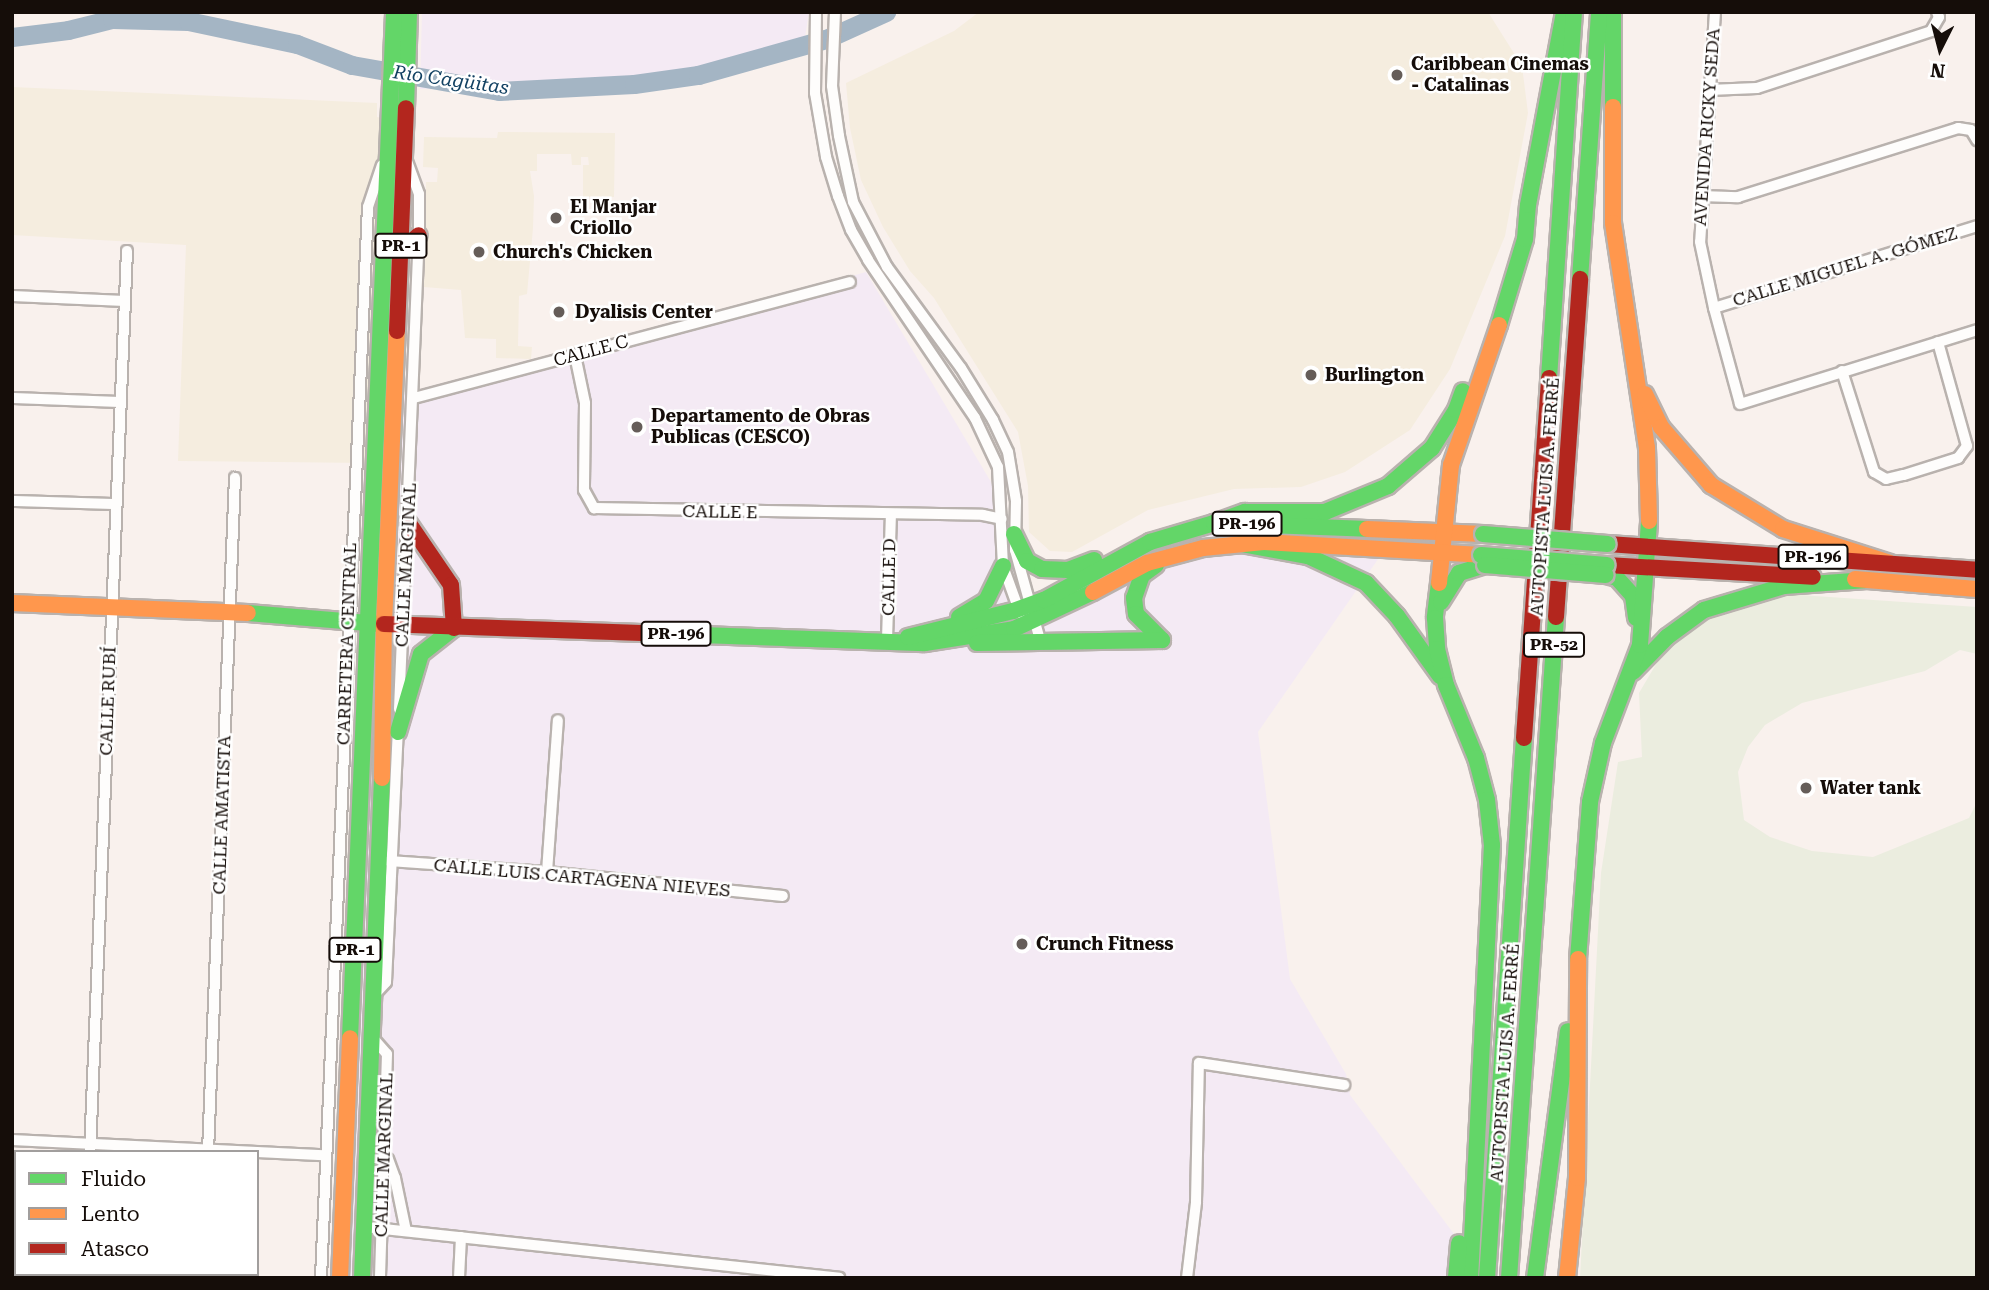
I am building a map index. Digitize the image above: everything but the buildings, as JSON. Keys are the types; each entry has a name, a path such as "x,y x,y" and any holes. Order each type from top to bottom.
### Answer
{"main road":[{"name":"CARRETERA CENTRAL","path":"362,1278 375,994 387,861 384,624 400,252 400,123 394,12"},
{"name":"CARRETERA CENTRAL","path":"341,1278 366,622 389,146 400,123 409,12"},
{"path":"1470,1278 1492,845 1488,800 1476,758 1446,685 1437,649 1436,611 1451,466 1517,271 1525,239 1528,205 1564,12"},
{"name":"AUTOPISTA LUIS A. FERRÉ","path":"1488,1278 1574,12"},
{"name":"AUTOPISTA LUIS A. FERRÉ","path":"1509,1278 1599,12"},
{"path":"1567,1278 1577,1178 1577,975 1587,830 1594,773 1629,675 1644,618 1648,545 1649,488 1638,378 1613,223 1614,12"},
{"path":"1214,523 1245,512 1301,514 1345,506 1388,486 1432,448 1456,410 1528,205"},
{"path":"400,252 419,235"},
{"path":"1638,378 1661,427 1711,485 1783,530 1835,549 1890,563"},
{"path":"398,732 421,654 454,628 451,585 408,522"},
{"name":"PR-196","path":"935,636 1025,607 1150,542 1214,523 1483,534 1977,570"},
{"path":"1014,534 1027,561 1054,571 1068,570 1110,553 1150,542"},
{"name":"PR-196","path":"384,624 893,640 1029,623 1147,563 1203,548 1264,542 1442,553 1483,560"},
{"path":"1241,544 1308,556 1366,583 1397,616 1446,685"},
{"path":"935,636 1036,644 1162,640 1136,614 1134,598 1142,575 1166,558"},
{"path":"1436,611 1459,573 1483,560 1606,570 1633,596 1636,611 1629,675"},
{"path":"935,636 986,601 1003,566"},
{"name":"PR-196","path":"1606,570 1647,569 1867,580 1977,589"},
{"path":"1629,675 1667,637 1704,610 1784,586 1867,580"},
{"path":"12,603 231,612 384,624"},
{"path":"362,763 372,791 369,857 387,861"},
{"path":"1457,1278 1474,1051 1485,971"},
{"path":"1535,1278 1577,975"},
{"path":"347,1127 356,1166 355,1196 365,1227 353,1252 351,1278"}],"street":[{"path":"816,12 815,93 826,158 851,230 986,439 999,467 1003,566 1025,607"},
{"path":"835,12 832,86 853,202 887,267 961,368 993,420 1008,453 1014,481 1014,534 1018,565 1025,607 1036,644"},
{"name":"AVENIDA RICKY SEDA","path":"1715,12 1700,242 1714,309 1740,404 1843,371"},
{"path":"1709,90 1757,88 1931,31 1939,17 1937,12"},
{"name":"CALLE MARGINAL","path":"387,861 398,732 419,235 419,194 408,165 400,123"},
{"path":"1701,196 1738,197 1958,128 1971,130 1977,140"},
{"path":"321,1278 324,1155 368,207 389,146"},
{"name":"CALLE MIGUEL A. GÓMEZ","path":"1714,309 1977,226"},
{"name":"CALLE RUBÍ","path":"90,1148 127,251"},
{"name":"CALLE C","path":"414,398 850,282"},
{"path":"12,296 125,301"},
{"path":"1938,342 1967,446 1958,458 1886,479 1874,472 1843,371 1977,330"},
{"name":"CALLE E","path":"575,355 584,403 584,490 594,508 983,515 1002,519"},
{"path":"12,398 121,402"},
{"path":"356,463 374,464"},
{"name":"CALLE AMATISTA","path":"208,1150 231,612 234,478"},
{"path":"12,501 116,504"},
{"name":"CALLE D","path":"891,514 893,640"},
{"path":"547,872 558,720"},
{"name":"CALLE LUIS CARTAGENA NIEVES","path":"387,861 547,872 783,896"},
{"name":"CALLE MARGINAL","path":"373,1038 387,1054 380,1278"},
{"path":"1187,1278 1196,1202 1199,1063 1344,1085"},
{"path":"12,1140 90,1148 169,1150"},
{"path":"259,1153 324,1155"},
{"path":"385,1153 395,1178 406,1231"},
{"path":"365,1227 839,1278"},
{"path":"459,1278 461,1237"}],"shaded area":[{"path":"422,12 809,12 805,37 647,87 420,89"},
{"path":"979,12 1488,12 1522,66 1528,113 1505,236 1450,369 1410,430 1345,472 1301,487 1234,489 1148,510 1072,552 1050,551 1029,532 1028,486 1018,432 934,298 910,271 883,227 861,180 850,128 846,83 954,31"},
{"path":"12,87 377,103 377,117 382,118 368,463 178,461 186,245 12,235"},
{"path":"498,132 615,133 614,197 583,197 583,165 589,165 588,157 581,157 581,165 572,165 571,154 537,154 537,171 530,171 534,196 533,228 527,294 519,296 518,346 532,347 531,359 496,358 496,339 465,338 461,290 424,287 426,182 437,182 438,168 423,167 424,137 497,138"},
{"path":"866,272 991,482 1036,601 1181,531 1401,526 1258,732 1290,979 1346,1074 1350,1095 1460,1242 1458,1278 350,1278 386,387 416,397 477,383"},
{"path":"1785,594 1977,607 1977,654 1960,650 1925,671 1802,703 1765,725 1748,747 1738,772 1744,820 1770,837 1812,851 1873,857 1969,818 1977,802 1977,1278 1580,1278 1601,873 1618,762 1642,757 1639,693 1665,649 1711,618 1754,600"}],"waterway":[{"name":"Río Cagüitas","path":"12,37 68,30 112,19 188,21 297,44 352,65 499,91 634,84 698,75 826,39 886,12"}],"traffic: fast":[{"path":"350,1038 394,12"},
{"path":"406,108 409,12"},
{"path":"1499,325 1525,239 1528,205 1564,12"},
{"path":"1580,279 1599,12"},
{"path":"1613,12 1613,107"},
{"path":"1549,378 1574,13"},
{"path":"1214,523 1245,512 1325,512 1388,486 1432,448 1456,410 1463,391"},
{"path":"1578,959 1590,802 1603,743 1640,645 1649,521"},
{"path":"908,637 1013,611 1044,600 1150,542 1214,523 1367,529"},
{"path":"1014,534 1027,561 1042,569 1068,570 1094,560"},
{"path":"1483,534 1608,544"},
{"path":"1241,544 1308,556 1366,583 1397,616 1440,676"},
{"path":"1481,555 1607,565"},
{"path":"1156,565 1142,575 1134,598 1136,614 1162,640"},
{"path":"1441,602 1459,573 1485,565"},
{"path":"1485,565 1606,575"},
{"path":"959,617 986,601 1003,566"},
{"path":"1606,575 1617,578 1633,596 1636,618"},
{"path":"1633,672 1667,637 1704,610 1784,586 1867,580"},
{"path":"1439,583 1435,618 1437,649 1446,685 1476,758 1487,800 1492,845 1470,1278"},
{"path":"648,633 925,643 1014,629 1093,592"},
{"path":"248,613 380,624"},
{"path":"1509,1278 1556,617"},
{"path":"398,732 421,654 454,628"},
{"path":"977,643 1162,640"},
{"path":"1487,1278 1524,738"},
{"path":"362,1278 382,778"},
{"path":"1535,1278 1568,1031"},
{"path":"1456,1278 1459,1243"}],"traffic: slow":[{"path":"1613,107 1613,223 1647,448 1649,521"},
{"path":"1439,583 1451,465 1499,325"},
{"path":"382,778 384,624 397,331"},
{"path":"1645,394 1661,427 1711,485 1783,529 1890,563"},
{"path":"1367,529 1483,534"},
{"path":"1093,592 1147,563 1203,548 1264,542 1481,555"},
{"path":"1855,579 1977,589"},
{"path":"12,603 248,613"},
{"path":"1567,1278 1577,1178 1578,959"},
{"path":"340,1278 350,1038"}],"traffic: jam":[{"path":"397,331 406,108"},
{"path":"400,252 419,235"},
{"path":"1556,617 1580,279"},
{"path":"1524,738 1549,378"},
{"path":"408,522 451,585 454,628"},
{"path":"1608,544 1977,570"},
{"path":"1607,565 1813,577"},
{"path":"384,624 648,633"}],"place":[{"name":"Caribbean Cinemas - Catalinas","path":"1397,75"},
{"name":"El Manjar Criollo","path":"556,218"},
{"name":"Church's Chicken","path":"479,252"},
{"name":"Dyalisis Center","path":"559,312"},
{"name":"Burlington","path":"1311,375"},
{"name":"Departamento de Obras Publicas (CESCO)","path":"637,427"},
{"name":"Water tank","path":"1806,788"},
{"name":"Crunch Fitness","path":"1022,944"}]}
